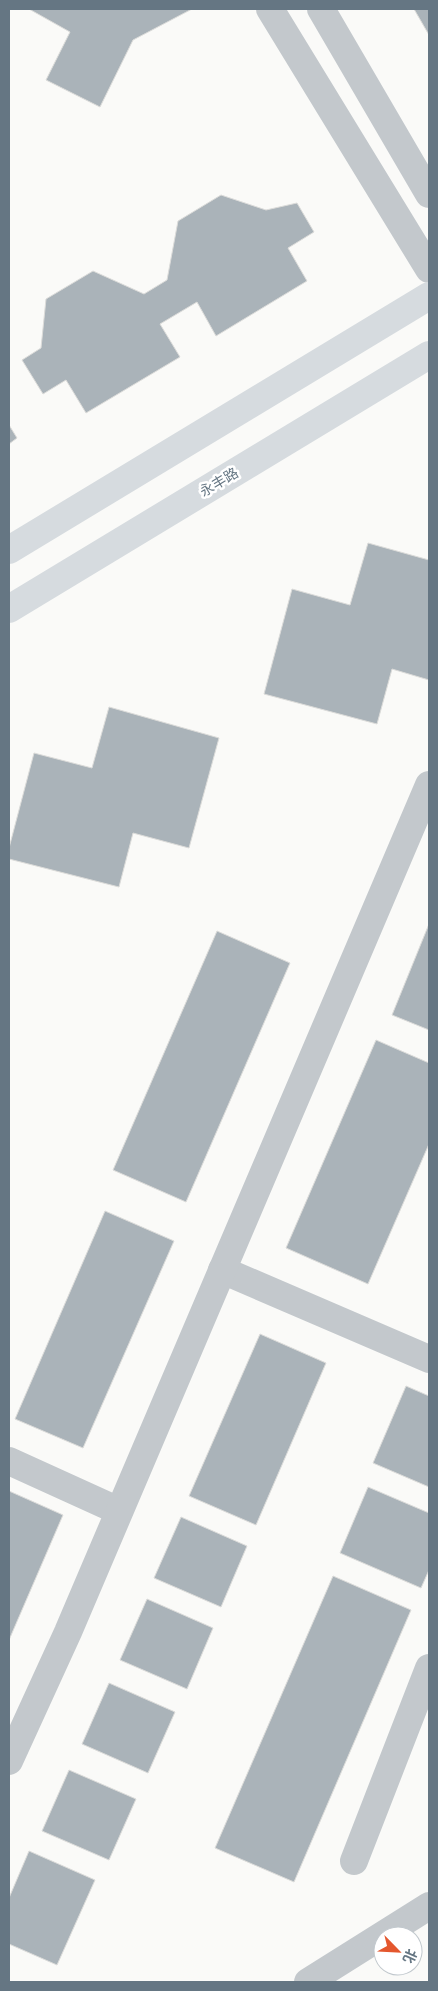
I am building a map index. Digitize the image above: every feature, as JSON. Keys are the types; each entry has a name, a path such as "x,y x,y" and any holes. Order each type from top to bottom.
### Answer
{"street":[{"path":"270,9 429,268"},
{"path":"321,9 429,194"},
{"path":"9,550 429,296"},
{"name":"永丰路","path":"9,609 429,355"},
{"path":"9,1761 68,1632 429,785"},
{"path":"222,1270 429,1359"},
{"path":"9,1461 119,1511"},
{"path":"354,1861 429,1668"},
{"path":"308,1982 429,1906"}],"building":[{"path":"29,9 192,9 133,40 100,107 46,80 70,32"},
{"path":"414,9 429,9 429,35"},
{"path":"221,195 266,210 297,203 314,232 288,248 307,281 216,336 197,302 160,324 180,357 86,413 66,380 43,394 22,360 41,348 46,299 93,271 144,294 167,280 178,221"},
{"path":"9,425 17,438 9,444"},
{"path":"368,543 429,560 429,680 392,669 377,724 264,694 292,589 350,605"},
{"path":"109,707 219,738 189,848 133,833 119,887 9,859 9,848 34,753 92,768"},
{"path":"429,924 429,1030 392,1015"},
{"path":"217,931 290,963 186,1202 113,1170"},
{"path":"376,1040 429,1063 429,1144 368,1284 286,1248"},
{"path":"105,1211 174,1241 83,1448 15,1419"},
{"path":"260,1334 326,1363 256,1525 189,1496"},
{"path":"406,1386 429,1396 429,1487 373,1463"},
{"path":"368,1487 429,1513 429,1570 421,1588 340,1553"},
{"path":"9,1491 63,1515 9,1640"},
{"path":"181,1517 247,1546 221,1607 154,1578"},
{"path":"333,1576 411,1610 294,1882 215,1848"},
{"path":"147,1599 213,1628 187,1689 120,1660"},
{"path":"109,1683 175,1712 148,1773 82,1744"},
{"path":"69,1770 136,1799 109,1860 42,1831"},
{"path":"29,1851 95,1880 57,1965 9,1944 9,1898"}]}
